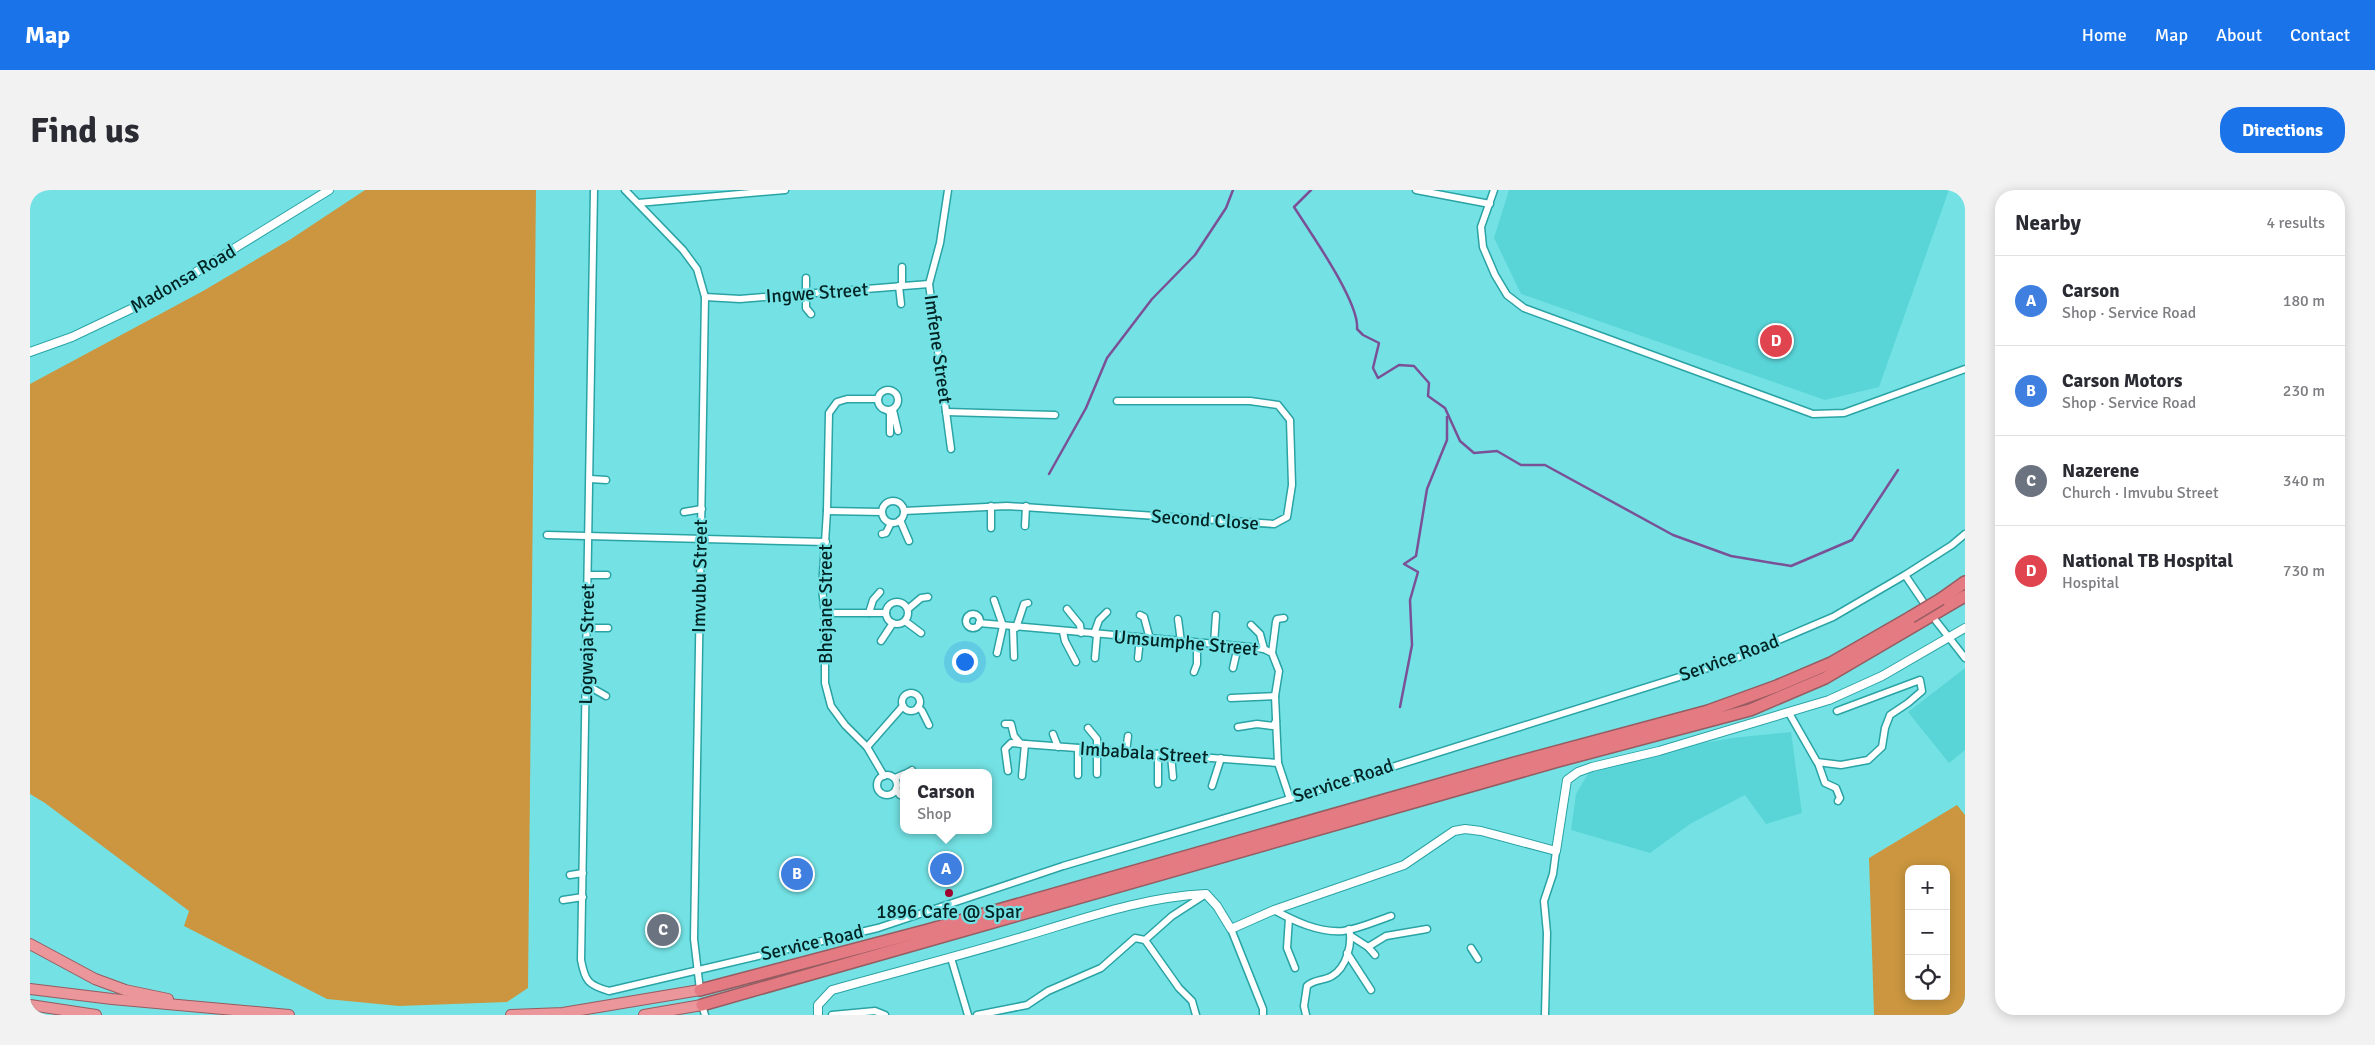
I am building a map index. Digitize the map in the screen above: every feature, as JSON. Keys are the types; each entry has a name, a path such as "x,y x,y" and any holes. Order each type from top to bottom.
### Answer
{"highway":[{"path":"511,1015 562,1013 700,990 928,930 1511,764 1708,711 1777,686 1831,663 1942,599 1965,582"},
{"path":"644,1015 703,1010 1558,761 1750,710 1825,678 1965,596"},
{"path":"30,944 95,979 126,990 250,1012"},
{"path":"30,989 289,1015"},
{"path":"30,1005 96,1015"}],"street":[{"name":"Madonsa Road","path":"30,352 72,336 154,298 329,190"},
{"name":"Logwaja Street","path":"594,190 584,873 581,960 585,978 595,987 609,991 697,970"},
{"name":"Imvubu Street","path":"626,190 697,268 705,297 694,939 700,990"},
{"path":"638,203 785,190"},
{"name":"Imfene Street","path":"948,190 940,243 929,284 952,449"},
{"path":"1416,190 1443,193 1490,204"},
{"path":"1494,190 1481,227 1483,247 1495,275 1507,296 1524,308 1813,414 1844,413 1965,369"},
{"path":"900,304 902,267"},
{"path":"806,278 806,308 811,314"},
{"name":"Ingwe Street","path":"705,297 740,299 929,284"},
{"path":"890,433 890,410 898,402 898,396 893,391 884,391 878,398 879,405 890,410 898,431"},
{"name":"Bhejane Street","path":"878,398 847,399 837,402 830,413 826,542 822,589 825,683 831,706 845,726 867,747 884,776"},
{"name":"Second Close","path":"904,511 1026,506 1274,524 1287,517 1292,485 1290,420 1278,405 1250,402 1117,401"},
{"path":"946,412 1055,415"},
{"path":"590,479 606,480"},
{"path":"900,520 891,522 884,518 882,512 884,505 893,501 902,505 904,511 900,520 909,541"},
{"path":"990,528 991,506"},
{"path":"1025,526 1026,506"},
{"path":"684,512 702,509"},
{"path":"827,511 882,512"},
{"path":"882,534 886,533 891,522"},
{"name":"Service Road","path":"697,970 878,928 1056,868 1290,799 1727,662 1833,616 1906,575 1952,545 1965,534"},
{"path":"547,535 826,542"},
{"path":"588,575 607,575"},
{"path":"1906,575 1930,612"},
{"path":"869,613 873,600 880,592"},
{"path":"908,609 921,598 928,597"},
{"path":"994,600 1003,626 997,653"},
{"path":"895,602 902,603 908,609 908,616 901,624 893,624 888,620 886,613 888,606 895,602"},
{"path":"1014,657 1015,628 1024,604 1028,604"},
{"path":"1067,609 1080,625 1081,634"},
{"path":"1094,658 1095,634 1099,620 1108,612"},
{"path":"824,613 886,613"},
{"path":"1140,615 1144,617 1150,639"},
{"path":"1214,644 1216,615"},
{"path":"1272,653 1277,619 1284,618"},
{"path":"1178,619 1180,642"},
{"path":"905,621 921,633"},
{"path":"1936,621 1948,639 1965,658"},
{"name":"Umsumphe Street","path":"979,623 1081,634 1238,646 1264,649 1272,653 1279,671 1275,696 1278,763 1290,799"},
{"path":"881,641 893,624"},
{"path":"1251,625 1260,634 1264,649"},
{"path":"587,628 608,628"},
{"path":"1545,1015 1547,933 1544,901 1553,874 1567,780 1578,772 1660,751 1829,700 1882,676 1965,628"},
{"path":"1063,632 1065,641 1076,662"},
{"path":"1138,658 1140,638"},
{"path":"1194,672 1198,664 1197,643"},
{"path":"1233,668 1238,646"},
{"path":"1818,763 1841,765 1868,760 1882,747 1885,728 1890,715 1922,691 1920,680 1836,711"},
{"path":"586,688 592,688 606,696"},
{"path":"867,747 903,706 904,696 912,693 919,697 920,703 918,707 911,710 903,706"},
{"path":"1231,698 1275,696"},
{"path":"918,707 929,725"},
{"path":"1789,713 1818,763 1825,783 1836,788 1840,798 1838,801"},
{"path":"1238,727 1257,724 1272,726 1276,721"},
{"path":"1004,724 1011,724 1014,736 1023,744 1022,776"},
{"path":"1088,728 1097,739 1097,774"},
{"path":"1053,734 1058,747"},
{"path":"1126,752 1128,736"},
{"name":"Imbabala Street","path":"1008,770 1005,749 1011,743 1098,748 1126,752 1278,763"},
{"path":"1078,748 1078,775"},
{"path":"1158,754 1158,784"},
{"path":"1171,755 1173,777"},
{"path":"1212,786 1220,758"},
{"path":"895,778 890,775 884,776 878,783 881,792 890,794 896,789"},
{"path":"895,778 900,776"},
{"path":"895,778 896,789 900,795"},
{"path":"1231,929 1274,910 1404,865 1454,831 1465,829 1481,831 1556,850"},
{"path":"570,875 584,873"},
{"path":"1206,894 1217,906 1231,929 1263,1009 1263,1015"},
{"path":"1145,940 1172,916 1206,894"},
{"path":"818,1015 818,1005 832,990 950,958 1090,915 1178,896 1206,894"},
{"path":"562,900 583,897"},
{"path":"1274,910 1289,918 1324,930 1350,933 1391,916"},
{"path":"1289,918 1287,948 1295,968"},
{"path":"1368,947 1386,936 1426,929"},
{"path":"1350,933 1374,954"},
{"path":"1306,1015 1304,1006 1306,986 1312,981 1333,976 1340,969 1347,954 1350,933"},
{"path":"977,1015 1026,1005 1048,991 1101,968 1135,938 1145,940 1168,973 1192,1001 1196,1015"},
{"path":"1471,948 1478,959"},
{"path":"1347,954 1371,990"},
{"path":"950,958 968,1015"},
{"path":"832,1015 875,1011 885,1015"}],"shaded area":[{"path":"365,190 536,190 528,988 507,1002 399,1006 327,999 184,926 189,911 45,803 30,794 30,384 203,291 291,239"},
{"path":"1509,190 1949,190 1879,387 1825,400 1521,294 1494,238"},
{"path":"1965,668 1965,750 1949,763 1908,712"},
{"path":"1791,732 1802,813 1766,824 1745,795 1690,824 1650,853 1571,830 1576,794 1592,767 1659,751 1732,738"},
{"path":"1957,805 1965,815 1965,1015 1874,1015 1869,858"}],"waterway":[{"path":"1049,474 1086,408 1107,358 1152,299 1195,255 1226,208 1233,190"},
{"path":"1311,190 1294,207 1343,286 1356,317 1357,329 1363,335 1379,343 1373,368 1378,378 1399,365 1414,366 1429,383 1428,396 1445,408 1460,441 1474,453 1497,451 1521,465 1545,465 1673,535 1731,556 1791,566 1852,540 1898,470"},
{"path":"1400,707 1412,645 1410,600 1418,572 1404,564 1416,556 1427,489 1447,440 1447,417"}],"place":[{"name":"National TB Hospital","path":"1776,341"},
{"name":"Carson","path":"946,869"},
{"name":"Carson Motors","path":"797,874"},
{"name":"1896 Cafe @ Spar","path":"949,893"},
{"name":"Nazerene","path":"663,930"}]}
